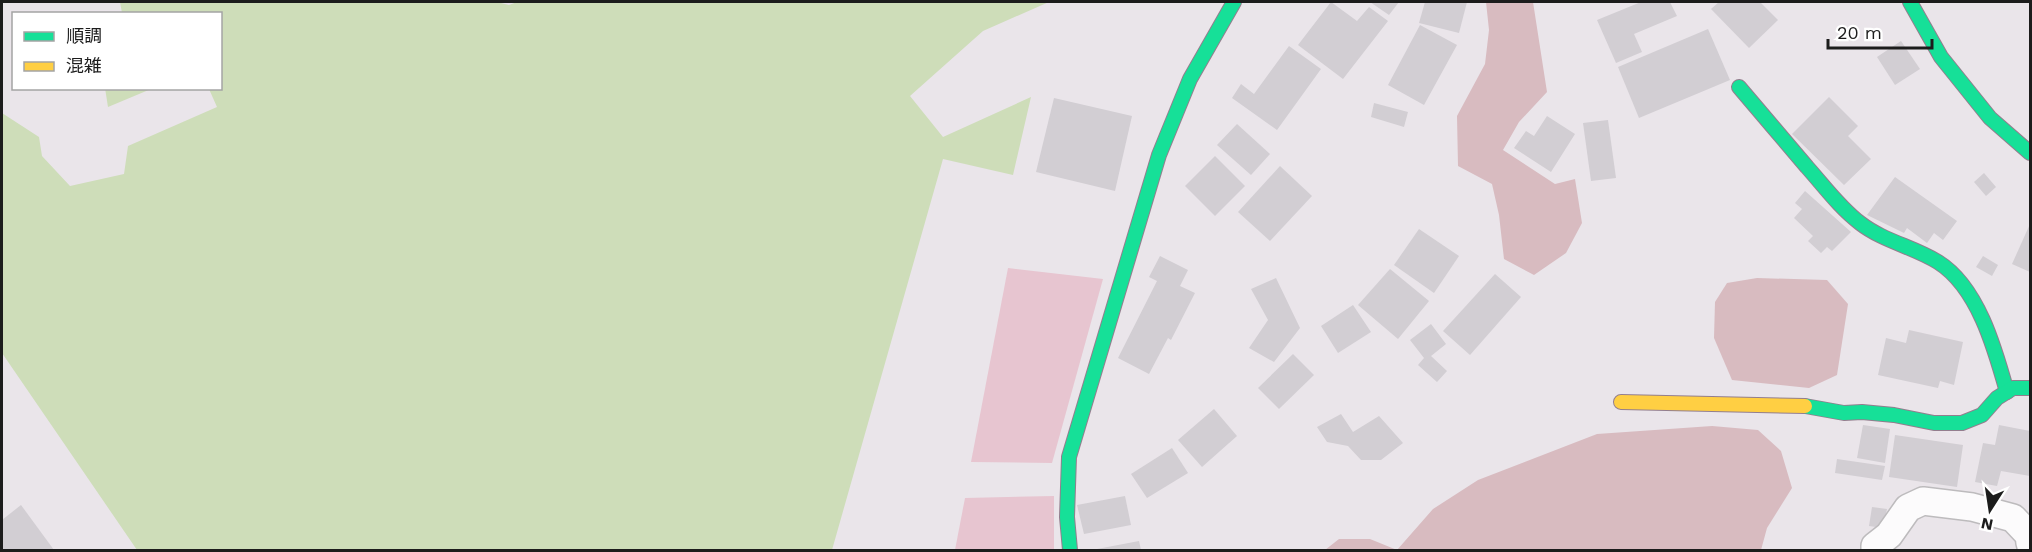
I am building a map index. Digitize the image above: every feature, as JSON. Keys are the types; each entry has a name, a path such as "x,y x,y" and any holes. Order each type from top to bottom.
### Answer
{"street":[{"path":"1070,550 1067,517 1069,457 1159,155 1190,79 1234,2"},
{"path":"1911,2 1941,57 1990,118 2031,153"},
{"path":"1739,87 1830,194 1861,224 1897,244 1938,261 1961,281 1996,351 2007,392"},
{"path":"1621,402 1810,406 1844,413 1894,415 1934,423 1962,423 1982,415 1997,398 2013,388 2031,388"},
{"path":"1875,550 1875,546 1889,535 1908,508 1923,501 1972,507 2013,518 2029,535 2031,543"}],"shaded area":[{"path":"120,2 497,2 509,5 517,2 1049,2 983,31 910,96 943,137 1031,97 1013,175 943,159 832,550 137,550 2,353 2,113 39,137 42,156 70,186 124,174 128,146 217,107 209,90 222,90 222,12 122,12"},
{"path":"1486,2 1533,2 1547,92 1519,122 1503,150 1555,184 1575,179 1582,223 1566,253 1534,275 1504,259 1499,215 1492,184 1458,166 1457,116 1485,64 1489,30"},
{"path":"105,90 149,90 108,107"},
{"path":"1008,268 1103,279 1052,463 971,462"},
{"path":"1757,278 1827,280 1848,304 1837,375 1809,388 1732,380 1714,338 1715,302 1727,283"},
{"path":"1712,426 1758,430 1781,451 1792,488 1767,528 1761,550 1397,550 1433,509 1478,480 1597,434"},
{"path":"1054,496 1054,550 955,550 965,498"},
{"path":"1339,539 1370,539 1397,550 1325,550"}],"building":[{"path":"1331,2 1357,21 1369,7 1388,21 1343,79 1298,45"},
{"path":"1370,2 1399,2 1389,15"},
{"path":"1425,2 1467,2 1459,33 1419,23"},
{"path":"1641,2 1670,2 1677,16 1634,34 1642,52 1616,63 1597,20"},
{"path":"1719,2 1760,2 1778,20 1749,48 1711,9"},
{"path":"1420,25 1457,45 1424,105 1388,85"},
{"path":"1708,29 1730,80 1639,118 1618,67"},
{"path":"1901,41 1920,69 1895,85 1877,57"},
{"path":"1289,46 1321,69 1277,130 1232,98 1241,84 1254,94"},
{"path":"1829,97 1858,126 1848,136 1871,159 1844,185 1792,134"},
{"path":"1054,98 1132,116 1115,191 1036,172"},
{"path":"1374,103 1408,112 1404,127 1371,117"},
{"path":"1547,116 1575,134 1551,172 1514,148 1526,131 1534,136"},
{"path":"1608,120 1616,178 1591,181 1583,123"},
{"path":"1237,124 1270,154 1251,175 1217,145"},
{"path":"1215,156 1245,186 1215,216 1185,186"},
{"path":"1280,166 1312,196 1270,241 1238,212"},
{"path":"1984,173 1996,187 1986,196 1974,182"},
{"path":"1895,177 1957,221 1943,240 1934,233 1927,243 1907,228 1904,233 1867,215"},
{"path":"1805,191 1851,232 1832,251 1827,247 1821,253 1808,241 1813,236 1794,218 1802,209 1795,203"},
{"path":"2030,224 2030,272 2012,264"},
{"path":"1419,229 1459,256 1434,293 1394,265"},
{"path":"1160,256 1188,270 1180,286 1195,293 1171,340 1168,338 1149,374 1118,358 1157,281 1149,277"},
{"path":"1983,256 1998,265 1992,276 1976,267"},
{"path":"1390,269 1429,301 1398,339 1358,305"},
{"path":"1495,274 1521,297 1470,355 1443,331"},
{"path":"1276,278 1300,328 1274,362 1249,348 1268,320 1251,289"},
{"path":"1353,305 1371,332 1338,353 1321,326"},
{"path":"1431,324 1446,344 1431,356 1447,371 1437,382 1418,365 1424,358 1410,340"},
{"path":"1909,330 1963,342 1954,385 1940,381 1938,388 1878,375 1886,338 1906,343"},
{"path":"1293,354 1314,375 1279,409 1258,388"},
{"path":"1214,409 1237,436 1202,467 1178,440"},
{"path":"1341,414 1353,432 1379,416 1403,443 1381,460 1361,460 1348,446 1327,442 1317,427"},
{"path":"1863,425 1890,429 1885,463 1857,458"},
{"path":"1999,425 2030,431 2030,476 2001,471 1997,486 1975,482 1983,443 1995,445"},
{"path":"1895,435 1963,445 1957,487 1889,477"},
{"path":"1172,448 1188,473 1147,498 1131,474"},
{"path":"1837,459 1885,466 1882,480 1835,473"},
{"path":"1125,496 1131,525 1084,534 1077,505"},
{"path":"21,505 54,550 2,550 2,520"},
{"path":"1872,507 1887,509 1883,528 1869,526"},
{"path":"1139,541 1141,550 1097,550 1097,549"}],"traffic: fast":[{"path":"1070,550 1067,517 1069,457 1159,155 1190,79 1234,2"},
{"path":"1910,2 1941,57 1990,118 2030,153"},
{"path":"1739,87 1832,196 1853,217 1879,235 1929,257 1952,273 1964,287 1983,320 2007,392"},
{"path":"1805,406 1844,413 1894,415 1934,423 1962,423 1982,415 1997,398 2013,388 2030,388"}],"traffic: slow":[{"path":"1621,402 1805,406"}]}
